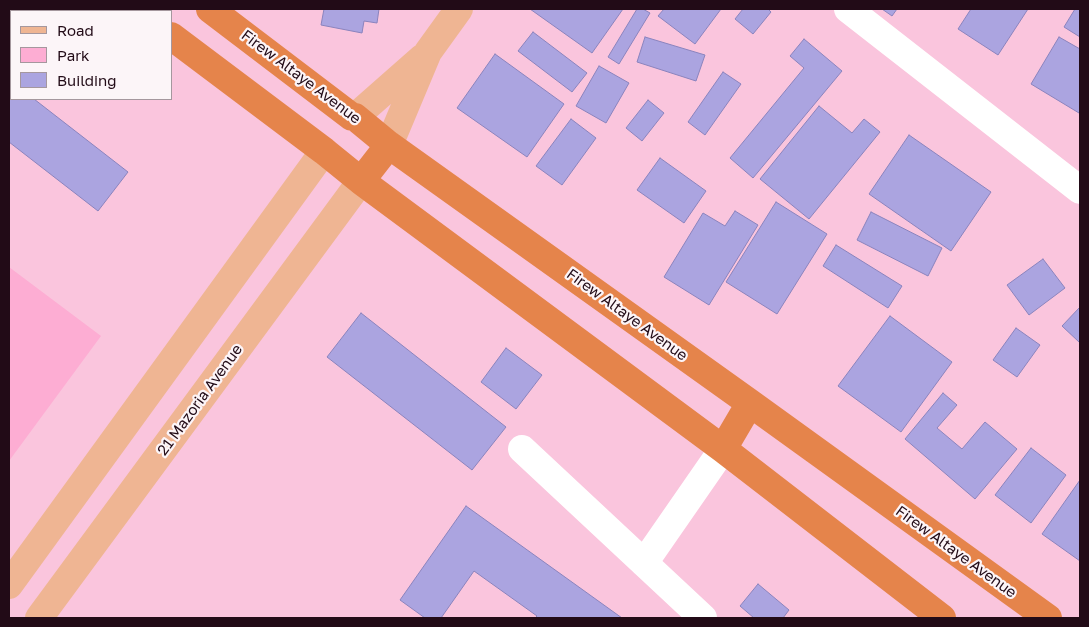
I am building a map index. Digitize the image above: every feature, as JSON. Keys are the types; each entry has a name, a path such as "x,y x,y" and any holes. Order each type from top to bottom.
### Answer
{"highway":[{"name":"Firew Altaye Avenue","path":"210,9 352,117 355,117 389,145 1048,618"},
{"path":"172,37 324,151 360,181 723,449 942,618"},
{"path":"324,151 355,117"},
{"path":"360,181 389,145"},
{"path":"723,449 750,403"}],"main road":[{"path":"355,117 428,52 459,9"},
{"path":"389,145 428,52"},
{"path":"9,585 324,151"},
{"name":"21 Mazoria Avenue","path":"39,618 360,181"}],"street":[{"path":"848,9 1080,190"},
{"path":"522,449 703,618"},
{"path":"644,564 723,449"}],"green space":[{"path":"9,267 101,336 9,461"}],"building":[{"path":"324,9 379,9 377,23 364,21 362,33 321,25"},
{"path":"530,9 623,9 592,53"},
{"path":"637,9 643,9 650,13 619,64 608,57"},
{"path":"664,9 721,9 695,44 658,16"},
{"path":"743,9 768,9 771,12 753,34 735,19"},
{"path":"882,9 897,9 892,16"},
{"path":"971,9 1028,9 998,55 958,29"},
{"path":"1075,9 1080,9 1080,37 1064,27"},
{"path":"533,32 587,73 572,92 518,51"},
{"path":"645,37 705,55 696,81 637,62"},
{"path":"1059,37 1080,49 1079,113 1031,84"},
{"path":"804,39 842,71 753,178 730,158 804,68 790,56"},
{"path":"495,54 564,104 527,157 457,108"},
{"path":"599,66 629,83 606,123 576,106"},
{"path":"723,72 741,84 705,135 688,122"},
{"path":"9,79 10,100 35,100 128,172 98,211 9,142"},
{"path":"648,100 664,113 642,141 626,128"},
{"path":"819,106 852,133 864,119 880,132 809,219 760,179"},
{"path":"571,119 596,138 562,185 536,166"},
{"path":"909,135 991,192 951,251 869,194"},
{"path":"660,158 706,191 684,223 637,190"},
{"path":"776,202 827,234 777,314 726,282"},
{"path":"735,211 758,225 709,305 664,277 703,213 725,226"},
{"path":"871,212 942,248 928,276 857,240"},
{"path":"836,245 902,286 888,308 823,266"},
{"path":"1043,259 1065,288 1029,315 1007,285"},
{"path":"1080,307 1080,340 1079,342 1062,326"},
{"path":"361,313 506,427 472,470 327,357"},
{"path":"890,316 952,362 901,432 838,386"},
{"path":"1016,328 1040,345 1017,377 993,360"},
{"path":"506,348 542,375 516,409 481,382"},
{"path":"943,393 957,405 937,428 962,449 985,422 1017,449 975,499 905,439"},
{"path":"1031,448 1066,475 1031,523 995,495"},
{"path":"1080,480 1080,561 1042,534"},
{"path":"466,506 622,618 535,618 537,616 474,571 441,618 425,618 400,600"},
{"path":"758,584 789,610 783,618 754,618 740,606"}]}
